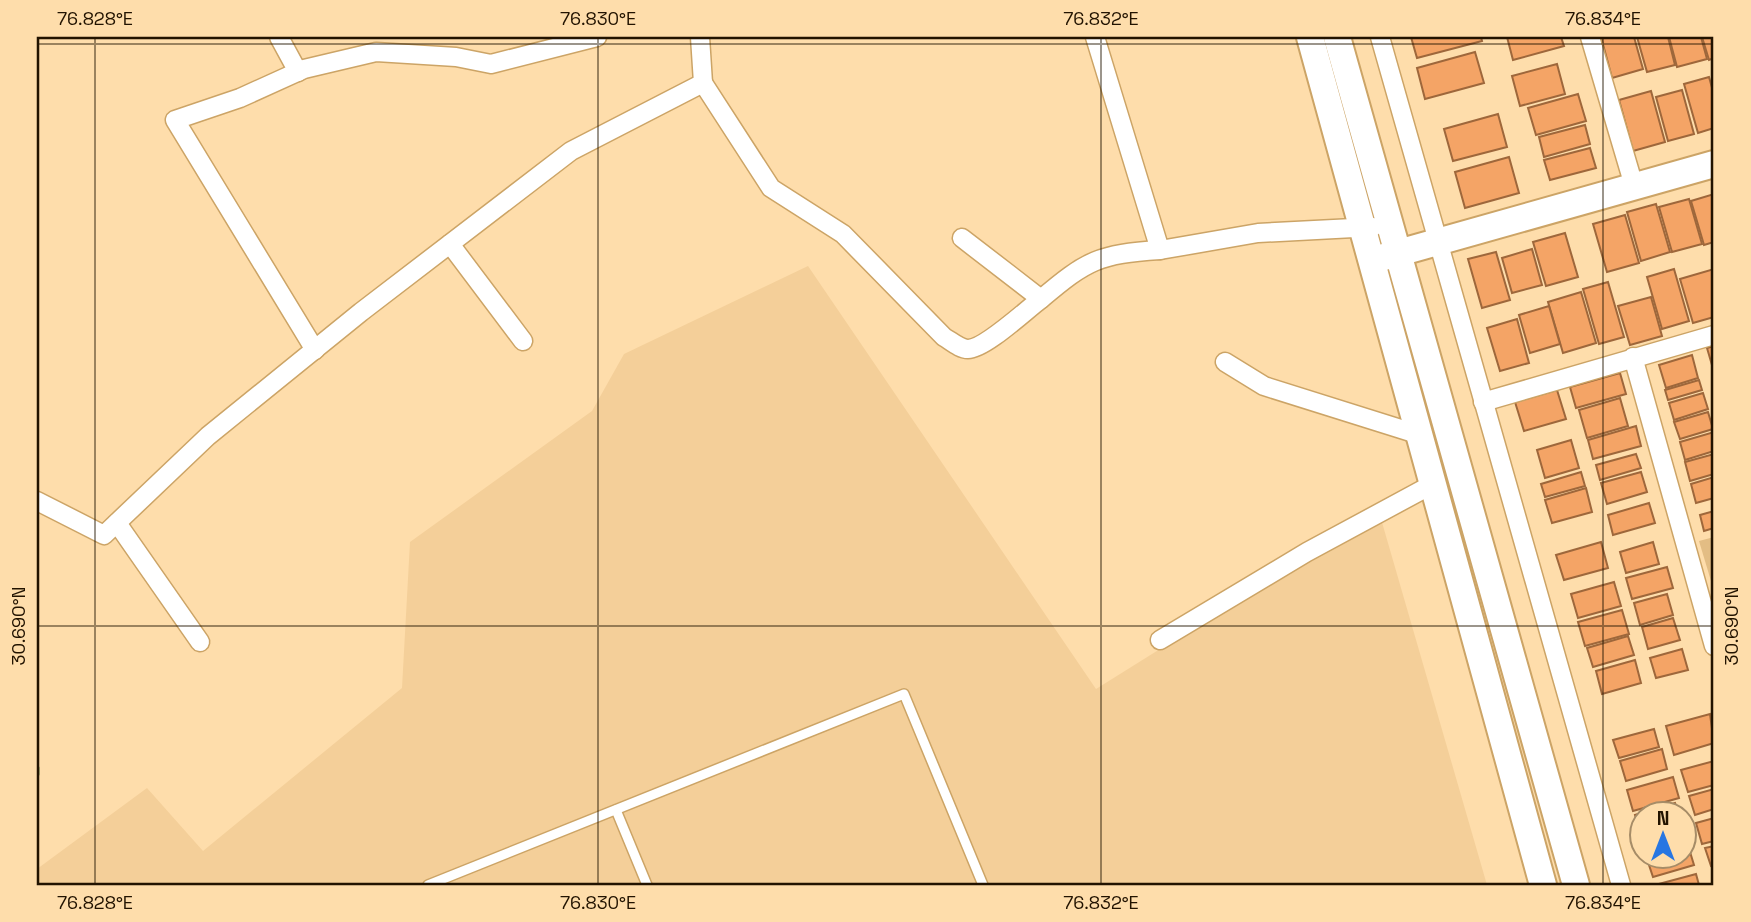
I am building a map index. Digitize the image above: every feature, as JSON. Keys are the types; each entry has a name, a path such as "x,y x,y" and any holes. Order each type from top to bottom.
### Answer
{"street":[{"path":"279,37 298,72"},
{"path":"315,349 175,120 240,98 298,72 374,44 491,64 597,37"},
{"path":"700,37 703,83 771,188 843,234 944,337 968,349 982,344 1074,271 1115,253 1160,250 1258,233 1362,229 1391,225"},
{"path":"1095,37 1160,250"},
{"path":"1310,37 1543,885"},
{"path":"1337,37 1576,885"},
{"path":"1380,37 1621,885"},
{"path":"1590,37 1633,186"},
{"path":"37,500 104,535 208,436 315,349 571,151 703,83"},
{"path":"1372,261 1714,164"},
{"path":"962,239 1041,299"},
{"path":"450,244 523,341"},
{"path":"1483,402 1714,335"},
{"path":"1633,357 1714,646"},
{"path":"1225,362 1264,386 1420,435"},
{"path":"1160,640 1307,552 1433,484"},
{"path":"117,523 200,642"}],"lane":[{"path":"428,885 904,694 983,885"},
{"path":"616,810 647,885"}],"shaded area":[{"path":"808,266 1096,689 1379,512 1487,885 37,885 37,869 147,788 203,851 402,688 410,542 592,411 624,354"},
{"path":"1714,537 1714,591 1699,541"}],"building":[{"path":"1411,37 1481,37 1482,41 1417,58"},
{"path":"1507,37 1561,37 1564,46 1513,60"},
{"path":"1601,37 1634,37 1643,69 1612,78"},
{"path":"1637,37 1668,37 1675,65 1647,72"},
{"path":"1669,37 1701,37 1707,59 1677,67"},
{"path":"1702,37 1714,37 1714,58 1709,60"},
{"path":"1475,52 1484,83 1425,99 1417,68"},
{"path":"1557,64 1565,94 1520,106 1512,76"},
{"path":"1709,77 1714,95 1714,128 1698,133 1684,84"},
{"path":"1682,90 1694,134 1668,141 1656,97"},
{"path":"1651,91 1665,142 1633,151 1619,100"},
{"path":"1578,94 1586,121 1536,135 1528,108"},
{"path":"1498,114 1507,147 1453,161 1444,129"},
{"path":"1585,125 1590,144 1544,157 1539,137"},
{"path":"1590,148 1596,168 1550,180 1544,160"},
{"path":"1509,157 1519,193 1465,208 1455,172"},
{"path":"1714,194 1714,242 1704,245 1691,201"},
{"path":"1689,199 1702,244 1672,252 1659,207"},
{"path":"1656,204 1670,252 1641,261 1627,212"},
{"path":"1625,215 1639,263 1607,272 1593,224"},
{"path":"1565,233 1578,277 1546,286 1533,242"},
{"path":"1532,249 1542,285 1512,293 1502,258"},
{"path":"1496,252 1510,300 1482,308 1468,259"},
{"path":"1674,269 1689,321 1662,329 1647,277"},
{"path":"1714,269 1714,317 1693,323 1680,279"},
{"path":"1608,282 1624,337 1599,344 1583,289"},
{"path":"1581,292 1596,343 1563,353 1548,302"},
{"path":"1651,297 1662,336 1630,345 1618,306"},
{"path":"1549,306 1560,344 1530,353 1519,315"},
{"path":"1517,319 1529,363 1500,371 1487,328"},
{"path":"1714,346 1714,372 1707,348"},
{"path":"1692,355 1698,378 1666,388 1659,365"},
{"path":"1620,373 1626,394 1576,408 1570,387"},
{"path":"1699,380 1702,390 1668,400 1665,390"},
{"path":"1557,390 1566,419 1524,431 1515,402"},
{"path":"1703,393 1708,409 1674,420 1669,403"},
{"path":"1620,398 1628,426 1587,438 1579,410"},
{"path":"1708,412 1713,429 1680,439 1674,422"},
{"path":"1636,426 1641,446 1593,459 1588,440"},
{"path":"1714,432 1714,451 1685,460 1680,442"},
{"path":"1571,440 1579,468 1545,478 1537,450"},
{"path":"1636,454 1641,468 1600,480 1596,465"},
{"path":"1714,454 1714,474 1690,481 1685,462"},
{"path":"1581,472 1585,486 1545,497 1541,484"},
{"path":"1641,472 1647,492 1607,504 1601,483"},
{"path":"1714,477 1714,498 1696,503 1691,484"},
{"path":"1586,488 1592,512 1552,523 1545,500"},
{"path":"1649,503 1655,523 1613,535 1608,515"},
{"path":"1714,511 1714,528 1704,531 1700,515"},
{"path":"1601,542 1608,568 1564,580 1556,555"},
{"path":"1653,542 1659,564 1626,573 1620,552"},
{"path":"1667,567 1673,588 1632,599 1626,578"},
{"path":"1614,582 1621,606 1578,618 1571,594"},
{"path":"1667,594 1673,615 1640,625 1634,603"},
{"path":"1622,610 1629,634 1585,646 1578,622"},
{"path":"1673,618 1680,640 1648,649 1642,627"},
{"path":"1628,636 1634,655 1593,667 1587,648"},
{"path":"1682,649 1688,670 1656,678 1650,658"},
{"path":"1635,660 1641,683 1602,694 1596,671"},
{"path":"1710,714 1714,743 1674,755 1666,726"},
{"path":"1654,729 1659,747 1619,758 1613,740"},
{"path":"1662,749 1667,769 1626,781 1620,761"},
{"path":"1714,761 1714,785 1688,792 1681,770"},
{"path":"1673,777 1679,798 1630,800 1627,790"},
{"path":"1714,789 1714,809 1698,814 1698,800 1690,800 1689,796"},
{"path":"1714,818 1714,841 1702,844 1698,822"},
{"path":"1714,846 1714,865 1711,866 1705,848"},
{"path":"1651,870 1677,870 1653,877"},
{"path":"1696,874 1699,885 1655,885"}],"waterway":[{"path":"37,768 37,774"}]}
